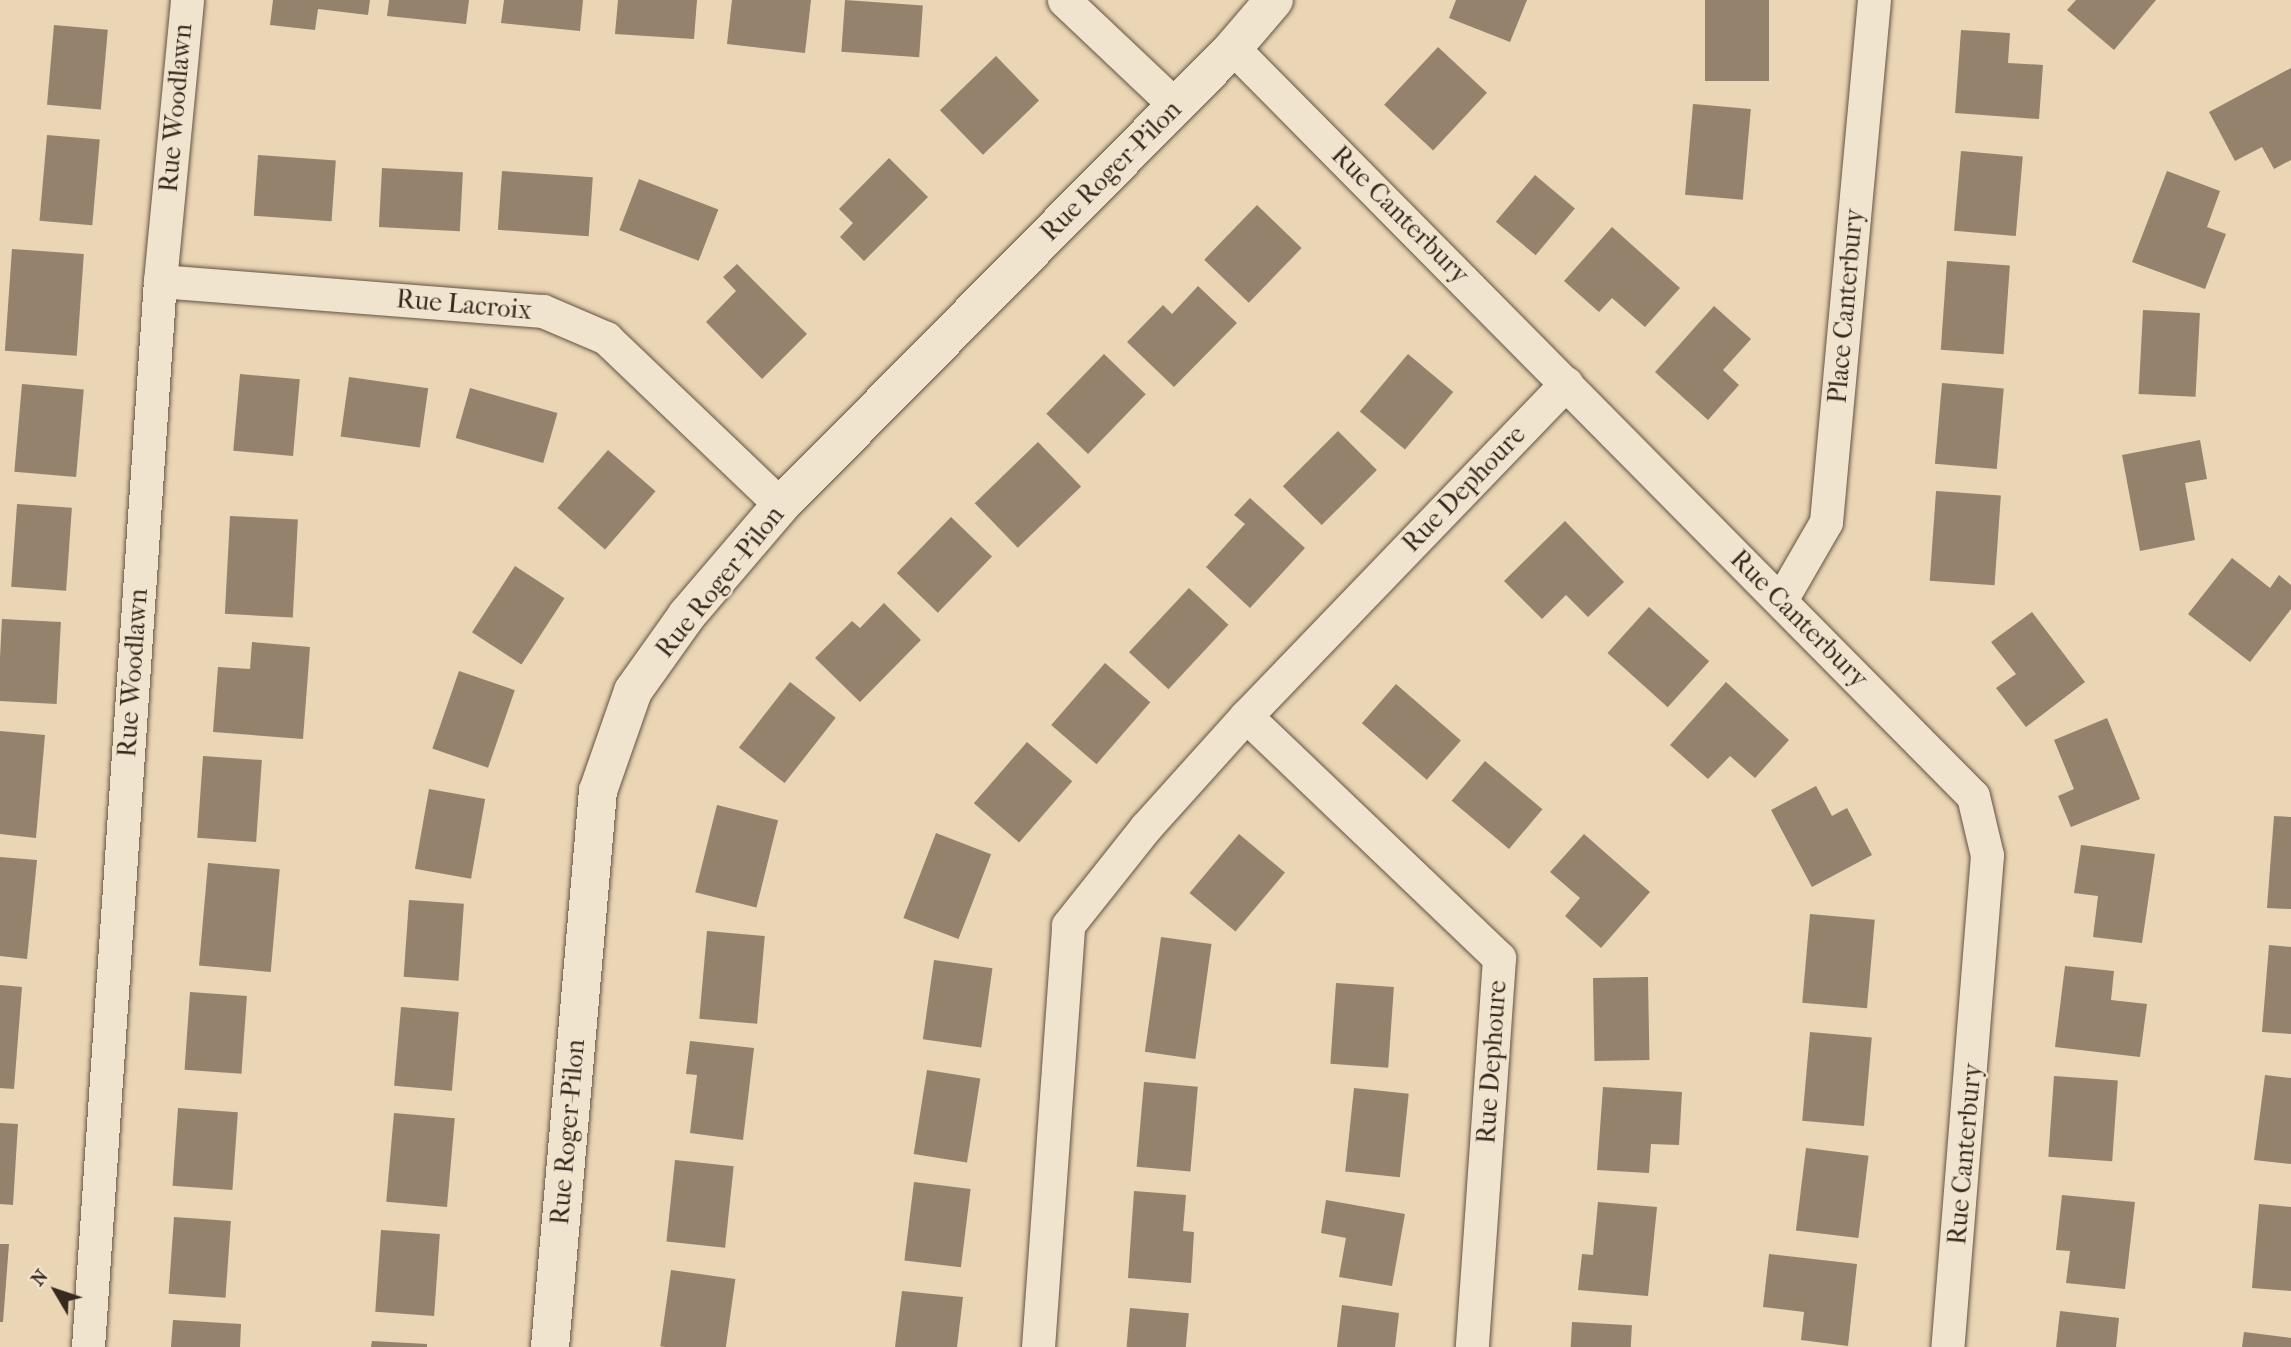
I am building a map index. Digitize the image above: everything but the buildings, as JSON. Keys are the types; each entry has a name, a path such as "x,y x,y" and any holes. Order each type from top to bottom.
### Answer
{"street":[{"name":"Rue Woodlawn","path":"88,1347 160,281 187,0"},
{"path":"1064,0 1176,106"},
{"name":"Rue Roger-Pilon","path":"550,1347 597,791 633,691 687,615 781,505 1233,48 1274,0"},
{"name":"Place Canterbury","path":"1781,600 1826,522 1874,0"},
{"name":"Rue Canterbury","path":"1233,48 1973,796 1987,855 1947,1347"},
{"name":"Rue Lacroix","path":"160,281 543,311 606,338 781,505"},
{"name":"Rue Dephoure","path":"1038,1347 1068,925 1146,827 1246,716 1566,383"},
{"name":"Rue Dephoure","path":"1246,716 1499,958 1472,1347"}]}
